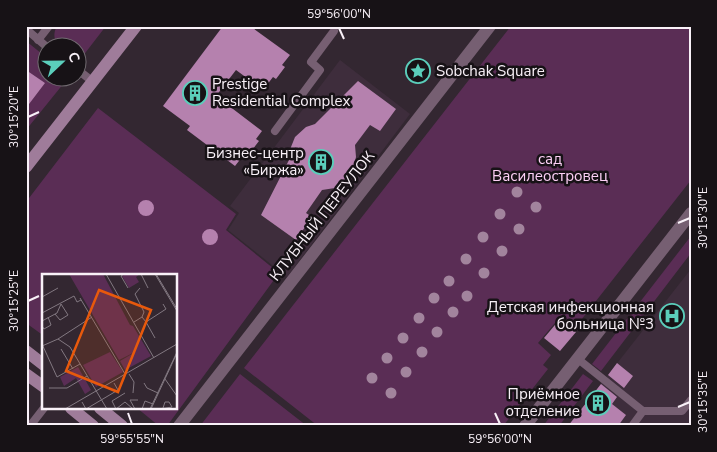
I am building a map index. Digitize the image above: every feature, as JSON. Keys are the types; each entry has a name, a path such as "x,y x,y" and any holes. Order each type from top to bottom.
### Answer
{"street":[{"path":"26,167 136,26"},
{"name":"КЛУБНЫЙ ПЕРЕУЛОК","path":"179,426 489,27"},
{"path":"525,426 691,213"},
{"path":"26,351 42,363"},
{"path":"26,374 42,386"},
{"path":"73,410 93,426"},
{"path":"102,410 122,426"}],"lane":[{"path":"40,38 49,26"},
{"path":"26,30 38,40"},
{"path":"275,131 320,70 311,62 334,31"},
{"path":"88,78 92,81"},
{"path":"578,359 643,411 682,411 691,400"},
{"path":"30,426 42,410"},
{"path":"632,426 643,411"}],"shaded area":[{"path":"340,60 410,114 287,277 228,230 239,213 230,206"},
{"name":"Детская инфекционная больница №3","path":"691,269 691,426 568,426 604,380"}],"green space":[{"path":"57,26 106,26 88,49 88,38 55,38"},
{"name":"сад Василеостровец","path":"511,26 691,26 691,180 574,329 560,317 538,343 551,355 543,365 548,369 503,426 318,426 244,368"},
{"path":"26,41 38,51 38,88 60,88 26,130"},
{"path":"98,108 236,214 226,230 279,273 167,426 159,426 139,410 178,410 178,274 42,274 42,335 26,323 26,202"},
{"path":"691,236 691,253 601,371 592,364"},
{"path":"240,374 307,426 200,426"},
{"path":"583,374 593,381 559,426 543,426"}],"building":[{"name":"Prestige Residential Complex","path":"223,26 250,26 290,55 282,65 285,67 276,79 273,77 263,90 236,70 216,96 262,131 256,139 259,141 249,154 246,152 235,166 187,130 190,126 163,106"},
{"path":"26,70 38,78 38,88 41,88 26,108"},
{"name":"Бизнес-центр «Биржа»","path":"358,81 396,109 380,131 370,125 355,145 356,157 352,172 342,184 335,188 322,190 306,213 312,217 296,240 261,215 289,160 289,152 295,137 306,127 315,124"},
{"path":"146,200 152,202 154,208 152,214 146,216 140,214 138,208 140,202"},
{"path":"210,229 216,231 218,237 216,243 210,245 204,243 202,237 204,231"},
{"path":"560,319 576,332 560,351 544,338"},
{"path":"617,363 633,376 624,388 608,375"},
{"name":"Приёмное отделение","path":"601,384 617,397 612,404 626,415 618,426 568,426"}],"place":[{"name":"Sobchak Square","path":"418,71"},
{"name":"Prestige Residential Complex","path":"195,93"},
{"name":"Бизнес-центр «Биржа»","path":"321,162"},
{"name":"Детская инфекционная больница №3","path":"672,316"},
{"name":"Приёмное отделение","path":"598,403"}]}
